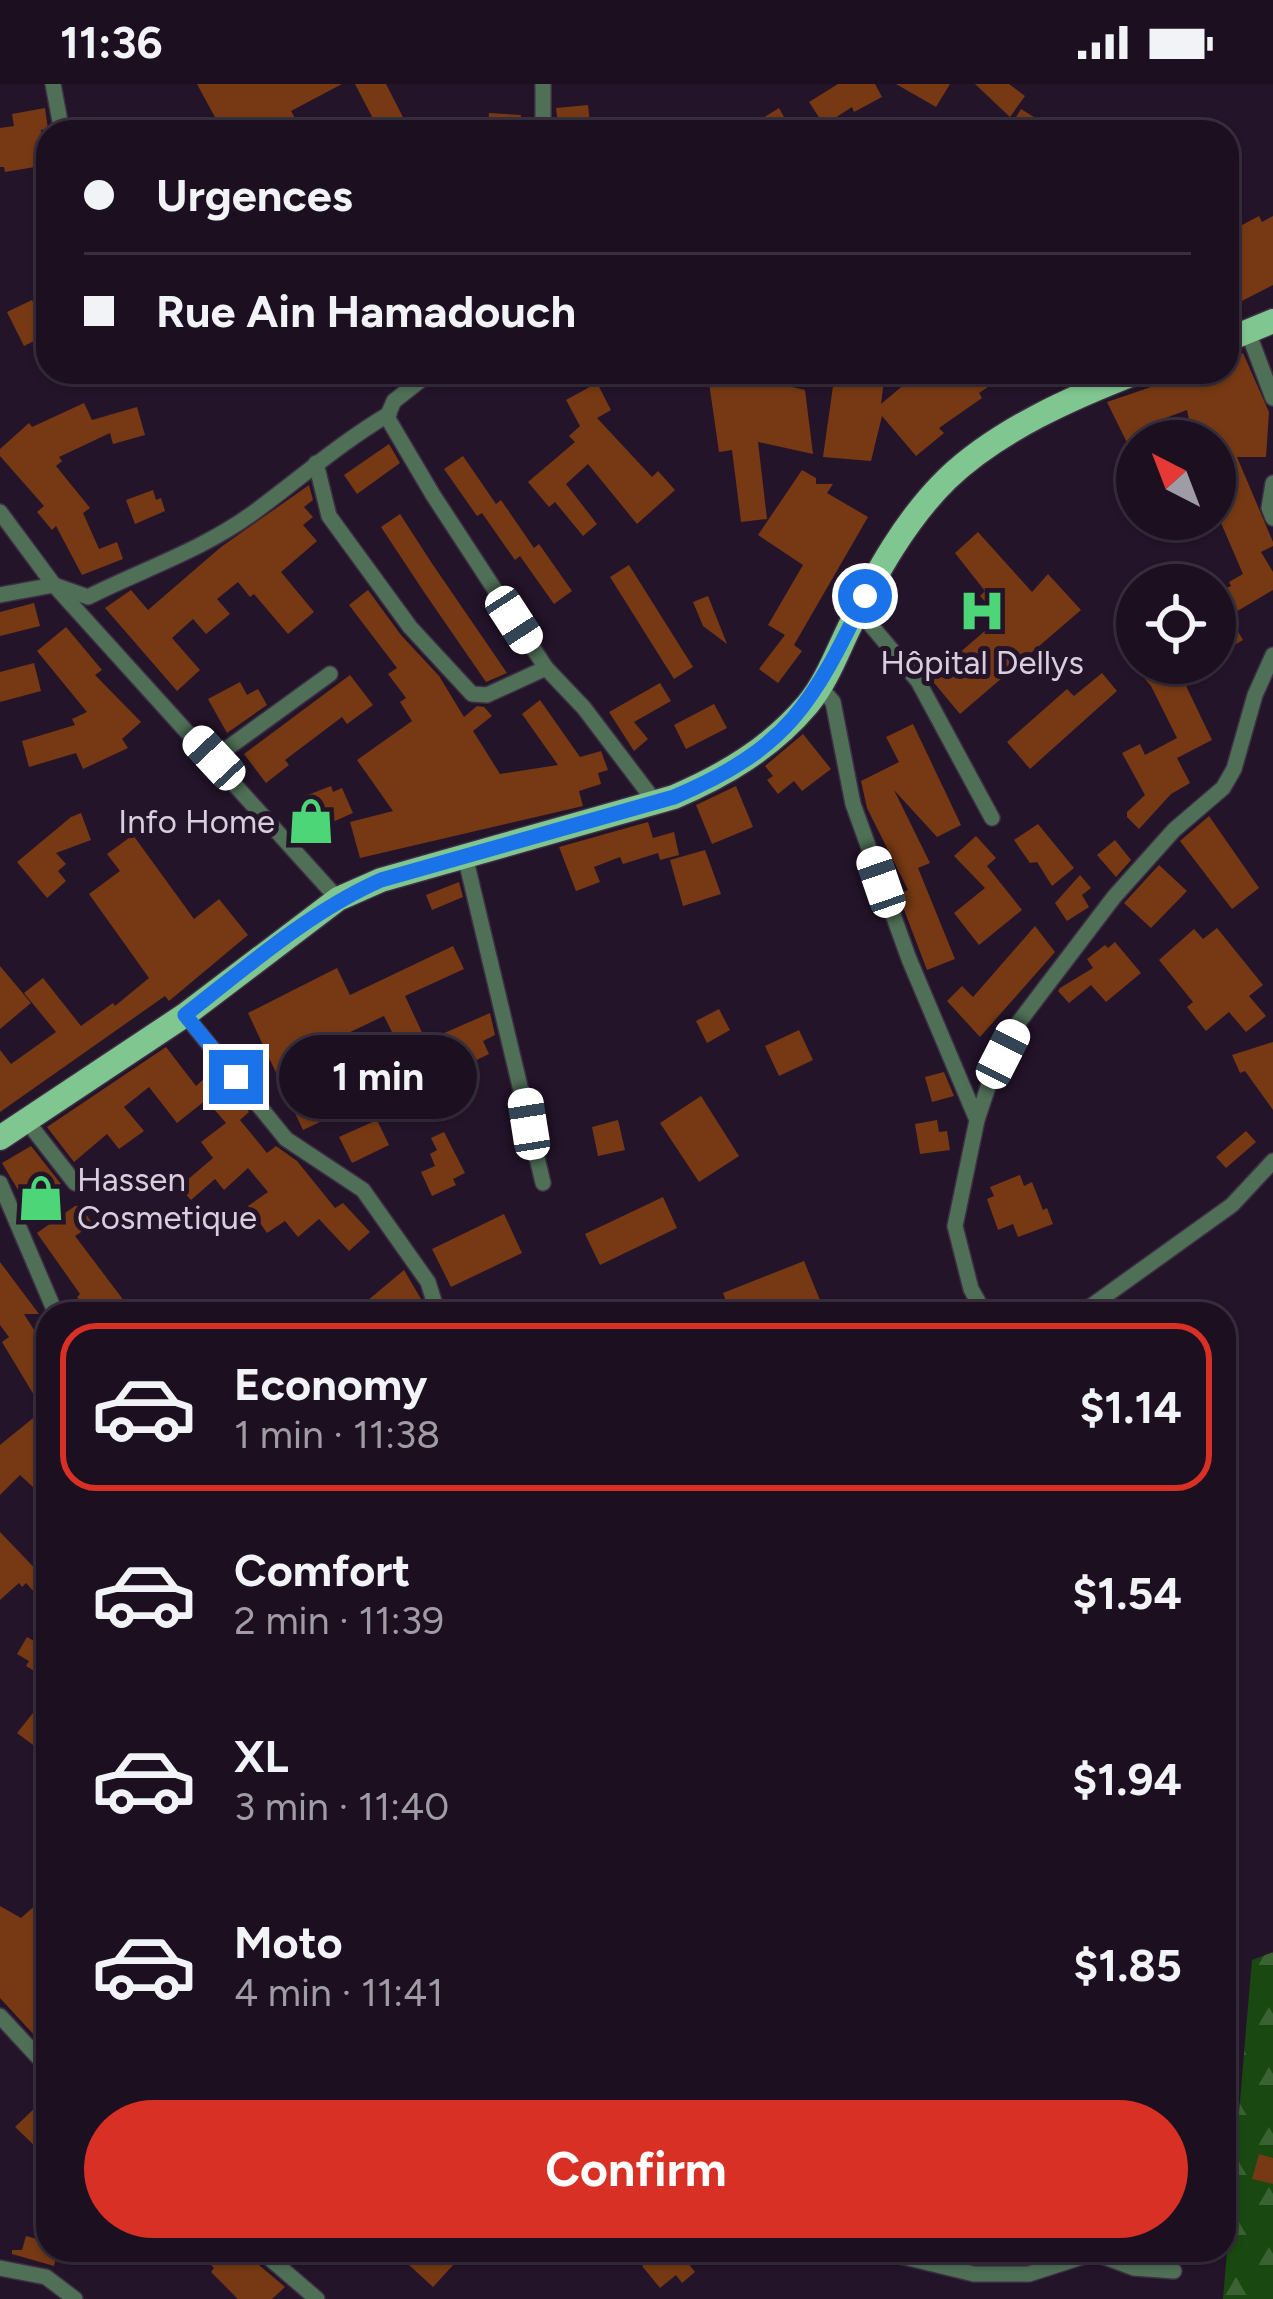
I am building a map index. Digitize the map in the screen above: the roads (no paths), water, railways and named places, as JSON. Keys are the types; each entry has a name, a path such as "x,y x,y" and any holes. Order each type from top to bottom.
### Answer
{"main road":[{"path":"1239,336 1273,321"},
{"path":"0,1138 185,1015 338,899 381,880 656,803 709,782 762,751 820,687 905,529 948,478 1006,435 1106,384"}],"street":[{"path":"53,84 60,120"},
{"path":"543,84 543,120"},
{"path":"1239,338 1273,398"},
{"path":"0,595 54,584 88,597 183,556 254,512 388,414 394,401 416,384"},
{"path":"388,414 433,495 546,668 584,708 656,803"},
{"path":"316,463 328,516 410,627 472,694 487,695 546,668"},
{"path":"1273,483 1269,508 1273,518"},
{"path":"0,512 54,584 338,899"},
{"path":"858,610 918,681 992,818"},
{"path":"979,1302 955,1226 976,1120 991,1078 1019,1022 1114,897 1174,830 1222,788 1234,769 1255,695 1273,656"},
{"path":"214,758 330,674"},
{"path":"820,687 833,702 853,804 976,1120"},
{"path":"465,856 543,1183"},
{"path":"185,1015 286,1139 363,1190 428,1282 434,1302"},
{"path":"26,1120 75,1183"},
{"path":"1097,1302 1232,1205 1273,1161"},
{"path":"0,1183 51,1302"},
{"path":"0,2016 36,2055"},
{"path":"274,2262 317,2299"},
{"path":"925,2262 974,2274 1029,2274 1066,2262"},
{"path":"1116,2262 1134,2269 1174,2272"},
{"path":"0,2268 46,2277 75,2299"}],"place":[{"name":"Hôpital Dellys","path":"982,611"},
{"name":"Info Home","path":"311,821"},
{"name":"Hassen Cosmetique","path":"41,1198"}]}
